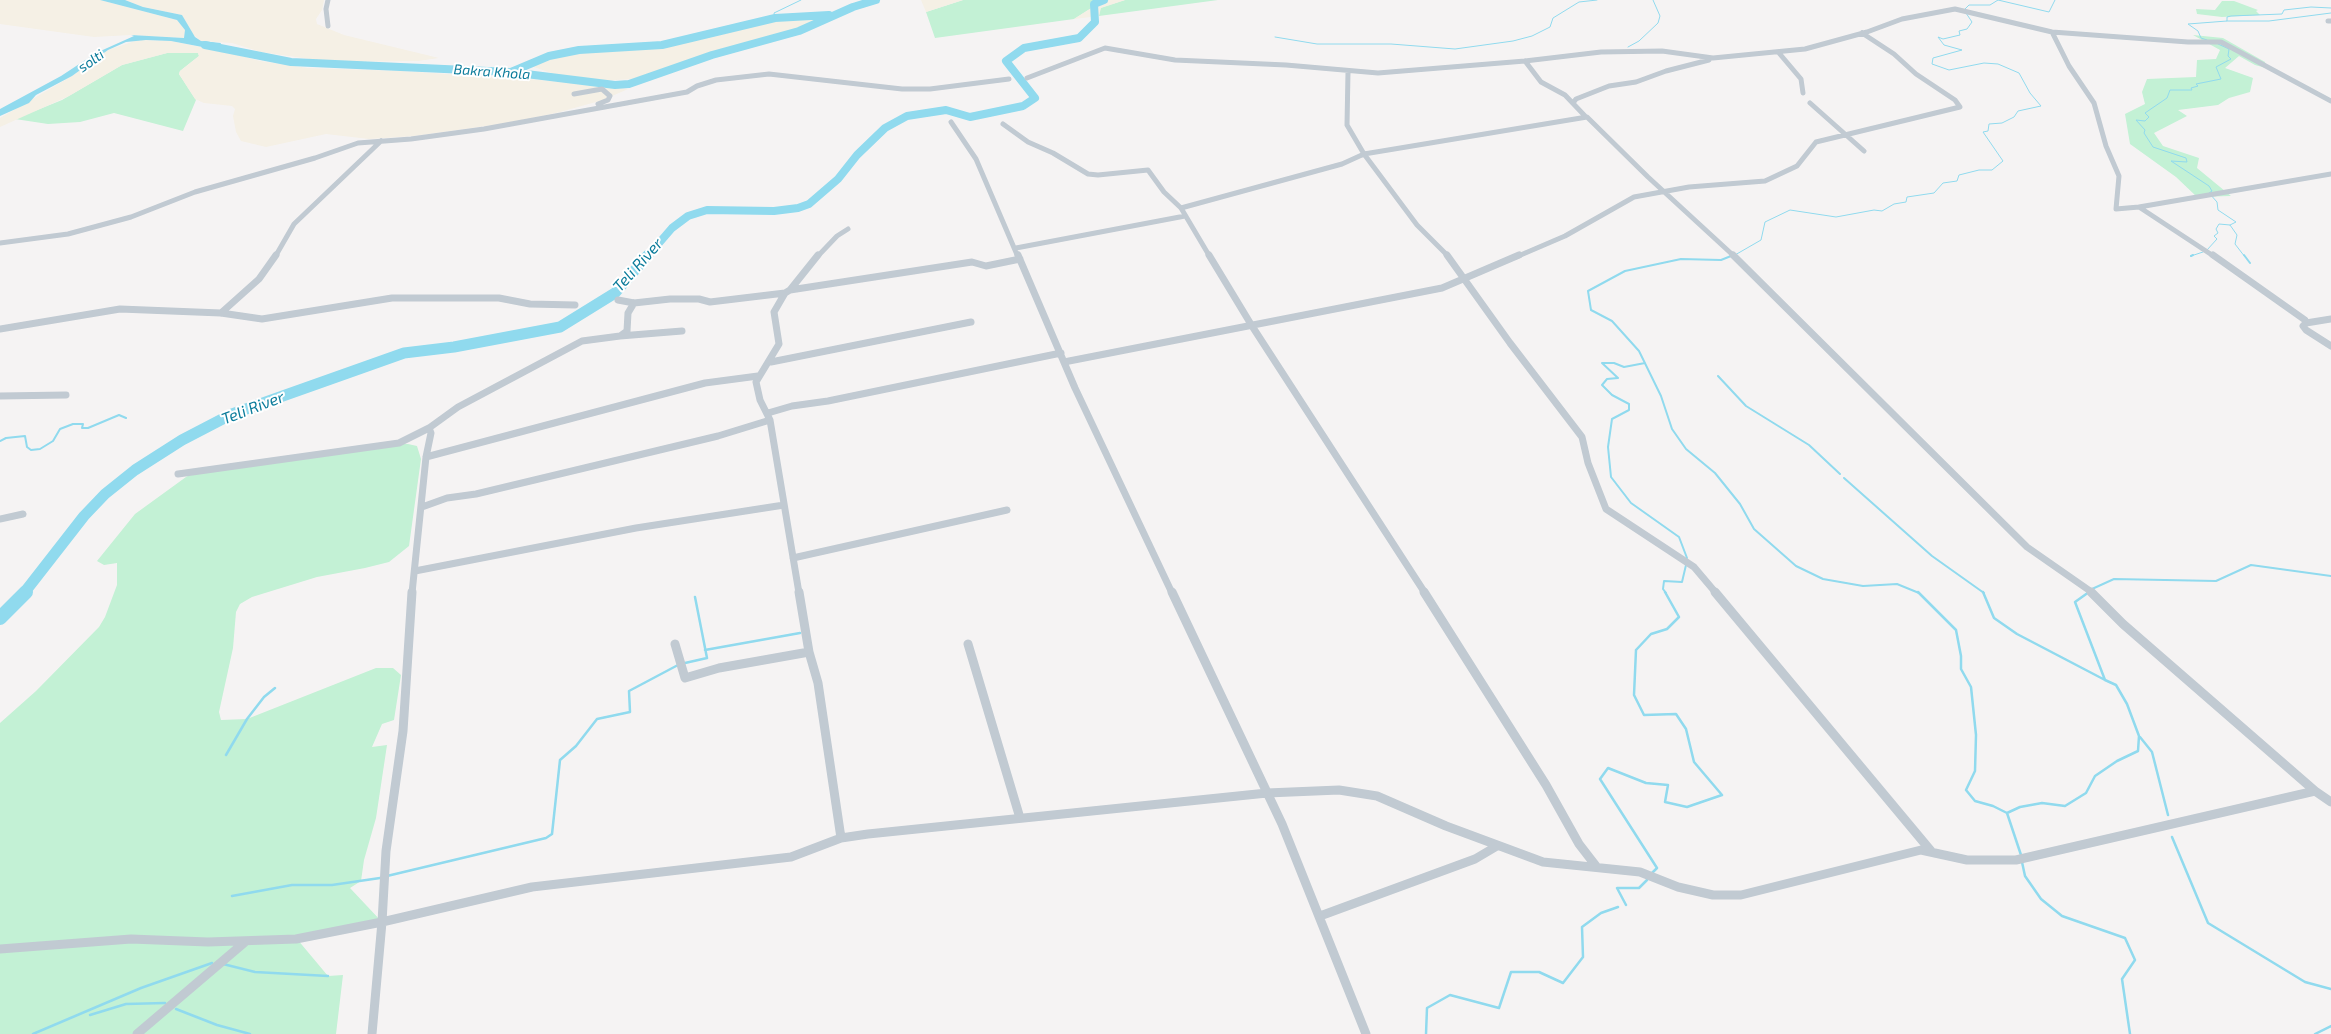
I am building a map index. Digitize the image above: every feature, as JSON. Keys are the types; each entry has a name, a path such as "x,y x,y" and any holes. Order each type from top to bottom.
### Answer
{"street":[{"path":"328,0 326,9 328,26"},
{"path":"1573,103 1609,86 1636,82 1713,58 1805,49 1862,33 1902,19 1943,10 1966,10 2002,21 2052,32 2221,42 2331,101"},
{"path":"2052,32 2069,66 2094,103 2106,146 2119,176 2114,207 2118,209 2139,207 2331,174"},
{"path":"1064,362 1434,290 1565,236 1634,197 1663,190 1765,181 1797,166 1816,142 1960,107 1955,100 1916,74 1894,54 1862,33"},
{"path":"1027,78 1105,48 1175,60 1298,66 1348,72 1383,73 1525,61 1601,52 1662,51 1713,58"},
{"path":"1779,52 1802,79 1803,92"},
{"path":"1525,61 1541,82 1565,95 1730,252 1930,453 2027,547 2039,557 2087,587 2123,624 2315,791 2331,802"},
{"path":"1348,72 1347,125 1364,154 1417,225 1449,257 1510,343 1582,437 1588,463 1606,509 1694,567 1931,851"},
{"path":"0,243 61,235 131,217 195,192 315,158 358,143 484,129 687,92 697,86 716,80 769,74 902,89 930,88 1010,79"},
{"path":"574,94 602,89 610,96 608,100 592,109"},
{"path":"1810,103 1864,151"},
{"path":"1181,208 1342,164 1364,154 1585,116"},
{"path":"951,122 976,159 1064,362 1198,651 1267,793 1320,916 1366,1034"},
{"path":"1003,124 1028,142 1053,153 1088,174 1098,175 1148,170 1164,192 1181,208 1252,326 1362,493 1542,778 1578,844 1596,866"},
{"path":"221,313 268,269 294,224 381,141"},
{"path":"2139,207 2238,272 2305,320 2306,323"},
{"path":"1016,248 1185,216"},
{"path":"841,838 818,683 808,652 769,417 760,400 756,382 758,376 770,362 780,344 774,321 774,312 788,291 822,251 837,236 848,229"},
{"path":"618,300 634,304 670,299 699,299 715,302 972,262 984,266 1020,259"},
{"path":"0,329 120,309 221,313 262,319 376,300 410,298 499,298 530,304 575,305"},
{"path":"620,336 627,331 628,313 634,304"},
{"path":"2306,323 2331,319"},
{"path":"770,362 971,322"},
{"path":"2306,323 2303,326 2306,330 2331,346"},
{"path":"178,474 399,443 429,428 458,407 582,341 682,331"},
{"path":"422,507 447,498 476,494 718,436 769,417 792,406 828,401 1061,353"},
{"path":"426,457 705,383 758,376"},
{"path":"0,396 66,395"},
{"path":"372,1034 386,851 403,731 415,571 426,457 431,433 429,428"},
{"path":"415,571 636,528 784,505"},
{"path":"793,558 1007,510"},
{"path":"0,519 23,514"},
{"path":"675,644 685,678 719,668 808,652"},
{"path":"968,644 1020,818"},
{"path":"0,949 131,939 244,942 296,939 382,922 532,886 791,857 841,838 1267,793 1340,790 1377,796 1497,846 1543,862 1640,872 1678,887 1712,895 1740,895 1827,876 1920,850 1967,860 2016,860 2315,791"},
{"path":"1320,916 1475,859 1497,846"},
{"path":"137,1034 244,942"}],"green space":[{"path":"963,0 1104,0 1074,19 935,38 926,12"},
{"path":"1125,0 1218,0 1099,16 1100,8"},
{"path":"2222,1 2234,1 2258,10 2256,11 2260,15 2222,17 2197,14 2196,9 2215,10"},
{"path":"2193,35 2223,38 2265,62 2266,68 2255,65 2239,56 2225,68 2253,78 2250,92 2229,98 2218,105 2178,110 2187,116 2154,133 2163,146 2199,158 2197,168 2231,196 2197,197 2176,177 2130,144 2125,114 2145,104 2142,92 2147,79 2196,77 2197,60 2216,59 2220,50"},
{"path":"167,53 198,53 199,56 180,71 179,74 196,100 183,131 114,113 80,122 48,124 15,119 62,100 122,65"},
{"path":"387,444 417,446 421,459 409,546 389,562 317,577 252,597 240,604 236,612 233,648 219,712 221,720 247,719 376,668 393,668 401,675 394,720 382,724 372,747 387,745 376,818 364,860 361,881 350,888 382,922 297,939 328,976 343,975 336,1034 0,1034 0,723 36,691 99,627 105,617 117,585 117,563 104,565 97,561 135,514 186,477 201,469"}],"sand":[{"path":"0,0 100,0 177,20 185,30 184,38 131,35 94,37 0,24"},
{"path":"125,0 324,0 322,10 316,19 317,24 344,35 439,58 418,61 331,62 261,52 232,43 201,41 191,33 182,15 143,7"},
{"path":"921,0 963,0 926,12"},
{"path":"1104,0 1125,0 1101,8 1099,16 1074,19"},
{"path":"828,16 797,30 710,53 653,75 633,79 598,81 560,76 531,66 549,58 581,51 678,44 717,36 784,18"},
{"path":"138,40 171,41 260,61 308,68 401,71 540,80 628,89 603,100 515,122 414,136 369,139 326,134 266,147 241,141 236,132 233,116 235,109 232,106 204,103 195,99 179,74 180,71 199,56 198,53 167,53 122,65 69,96 0,127 0,118 72,76 108,50"}],"water":[{"name":"solti","path":"100,0 125,0 143,7 182,15 195,37 201,41 221,43 218,50 171,41 146,40 126,42 108,50 72,76 36,95 29,103 0,116 0,109 61,76 96,53 134,36 131,35 184,38 185,30 177,20"}],"waterway":[{"path":"775,18 774,13 801,0"},
{"name":"Bakra Khola","path":"205,45 291,62 510,72 615,85 629,84 712,55 799,31 853,7 876,0"},
{"name":"Teli River","path":"647,257 672,228 688,216 707,210 774,211 798,208 809,204 838,179 857,155 885,128 907,116 946,110 970,117 1023,106 1035,98 1006,61 1024,48 1079,38 1095,22 1094,4 1104,0"},
{"path":"1275,37 1317,44 1391,44 1455,49 1513,41 1532,36 1550,27 1553,18 1579,2 1597,0"},
{"path":"1628,47 1639,41 1658,23 1660,16 1653,0"},
{"path":"1964,10 1969,5 1990,5 1998,0 2049,12 2055,0"},
{"path":"2227,21 2227,17 2231,16 2282,14 2284,10 2311,7 2331,8"},
{"path":"1735,255 1761,240 1765,222 1790,210 1836,217 1874,210 1882,211 1894,204 1906,202 1907,197 1934,193 1943,183 1957,181 1959,175 1979,170 1992,170 2003,161 1983,132 1988,131 1989,124 2002,123 2014,117 2018,111 2041,106 2030,93 2019,73 1998,64 1984,63 1949,70 1932,64 1933,58 1962,50 1944,45 1938,37 1943,39 1960,35 1959,31 1967,29 1972,22 1966,13"},
{"path":"2227,21 2269,21 2331,13"},
{"path":"511,72 549,56 579,50 662,45 775,18 829,15"},
{"path":"2207,40 2201,38 2198,31 2188,24 2227,21"},
{"path":"2218,44 2229,49 2228,56 2231,59 2216,67 2221,79 2196,84 2198,86 2191,88 2192,90 2170,90 2167,98 2145,113 2149,117 2145,121 2136,120 2145,130 2144,133 2153,147 2186,158 2187,162 2171,161 2209,186 2212,191 2209,193 2217,202 2218,210 2236,222 2230,225"},
{"path":"2207,250 2217,239 2214,236 2218,233 2216,229 2219,224 2230,225"},
{"path":"2230,225 2237,235 2235,244 2245,257"},
{"path":"2193,255 2191,256 2203,252"},
{"name":"Teli River","path":"24,593 84,516 105,494 135,470 182,440 232,414 404,353 454,347 560,327 615,293 648,255"},
{"path":"2244,255 2250,263"},
{"path":"1645,363 1639,351 1612,321 1591,310 1588,291 1625,271 1681,259 1721,260 1731,256"},
{"path":"1645,363 1624,367 1614,363 1602,363 1618,378 1607,379 1602,385 1612,395 1629,404 1629,410 1612,419 1608,447 1611,477 1631,503 1679,537 1687,558"},
{"path":"1645,363 1661,396 1672,429 1686,449 1715,473 1740,504 1754,529 1796,566 1823,579 1863,586 1897,584 1919,593"},
{"path":"1718,376 1746,406 1809,445 1840,474"},
{"name":"Teli River","path":"0,441 6,438 25,436 27,447 31,450 40,449 53,441 60,429 73,424 83,424 82,428 88,428 119,415 126,418"},
{"path":"1844,478 1932,556 1983,592"},
{"path":"1666,593 1663,589 1664,581 1682,582 1686,565"},
{"path":"2092,589 2114,579 2216,581 2251,565 2331,576"},
{"name":"Teli River","path":"0,618 26,592"},
{"path":"1652,873 1657,868 1600,779 1608,768 1646,783 1668,785 1665,802 1687,807 1722,795 1694,762 1686,729 1676,714 1644,715 1634,695 1636,650 1651,634 1667,629 1679,617 1665,592"},
{"path":"1983,592 1994,618 2017,634 2105,680"},
{"path":"2089,592 2075,602 2105,680"},
{"path":"1919,593 1956,630 1961,656 1961,669 1971,687 1976,735 1975,771 1966,790 1975,801 1993,806 2007,813"},
{"path":"695,597 705,650"},
{"path":"705,650 800,633"},
{"path":"685,663 707,658 705,650"},
{"path":"387,876 546,838 552,834 560,760 576,746 597,719 630,712 629,691 678,665"},
{"path":"2007,813 2020,807 2042,803 2065,806 2086,793 2095,776 2117,761 2138,751 2139,736 2127,704 2116,685 2105,680"},
{"path":"226,755 247,719 264,697 275,688"},
{"path":"2140,737 2152,752 2168,815"},
{"path":"2007,813 2021,855"},
{"path":"2172,837 2208,923 2305,982 2331,989"},
{"path":"2022,862 2025,876 2041,899 2062,916 2125,938 2135,960 2122,979 2130,1034"},
{"path":"232,896 292,885 332,885 380,878"},
{"path":"1626,905 1617,888 1639,888 1647,880"},
{"path":"1426,1034 1427,1008 1450,995 1499,1008 1511,972 1539,972 1563,983 1583,957 1582,927 1601,913 1618,907"},
{"path":"33,1034 141,988 212,963"},
{"path":"223,964 255,972 328,976"},
{"path":"90,1015 126,1004 165,1003"},
{"path":"176,1009 217,1025 250,1034"},
{"path":"2315,1034 2331,1026"}]}
